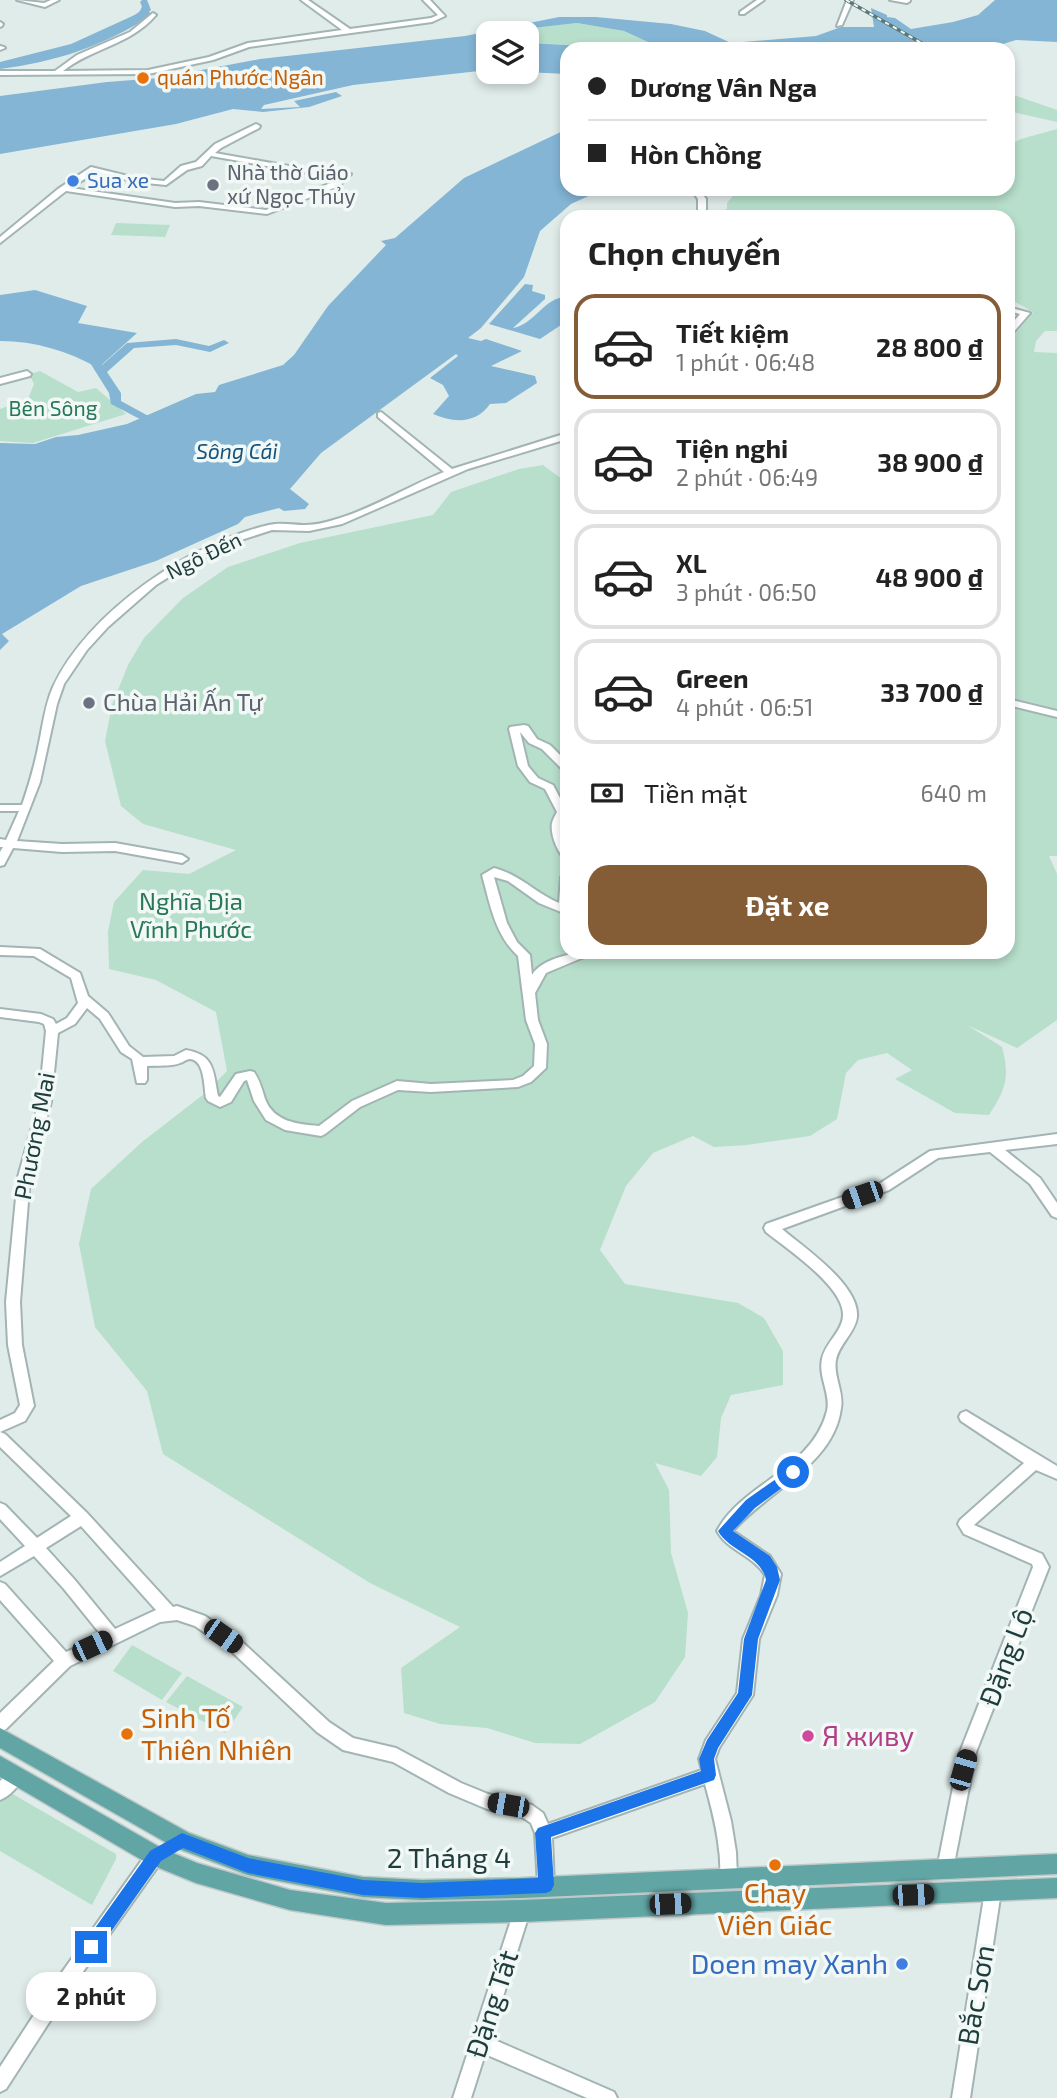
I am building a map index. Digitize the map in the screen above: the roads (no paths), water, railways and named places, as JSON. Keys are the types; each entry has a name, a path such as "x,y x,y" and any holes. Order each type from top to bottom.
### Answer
{"main road":[{"name":"2 Tháng 4","path":"0,1737 182,1840 248,1865 363,1887 422,1890 521,1888 1057,1864"},
{"name":"2 Tháng 4","path":"8,1771 155,1856 206,1876 290,1900 386,1914 522,1911 1057,1888"},
{"path":"155,1856 182,1840"},
{"path":"993,1891 997,1868"},
{"path":"521,1888 522,1911"}],"street":[{"path":"20,0 45,5 56,0"},
{"path":"304,0 348,31"},
{"path":"0,73 99,74 154,71 217,58 248,45 432,20 442,16 426,0"},
{"path":"742,13 761,0"},
{"path":"839,25 849,0"},
{"path":"893,0 907,1"},
{"path":"57,72 68,63 137,29 153,15"},
{"path":"149,201 184,168 199,164 218,146 256,126"},
{"path":"65,189 175,205 199,204 267,212 336,184 347,174 300,170 209,154"},
{"path":"0,241 94,169 136,180 166,183"},
{"path":"1015,311 1026,313 1015,325"},
{"path":"0,381 27,374"},
{"path":"381,415 450,472"},
{"name":"Ngô Đến","path":"0,862 5,844 25,808 43,752 48,713 58,687 81,652 106,623 139,592 187,562 235,539 268,527 312,527 349,518 450,472 560,438"},
{"path":"1015,704 1057,714"},
{"path":"560,761 546,747 530,738 524,728 514,729 523,766 534,780 549,787 560,808"},
{"path":"0,808 25,808"},
{"path":"560,817 557,824 560,840"},
{"path":"5,844 62,848 115,847 182,859"},
{"path":"139,1062 177,1060 186,1054 204,1060 212,1098 218,1103 227,1099 240,1077 250,1075 260,1101 278,1124 321,1131 356,1104 397,1085 431,1088 514,1084 532,1076 540,1068 542,1051 534,1029 531,990 524,955 512,944 501,923 488,875 494,872 506,874 537,897 560,908"},
{"path":"0,951 30,951 51,959 76,976 85,999 104,1016 125,1049 137,1057 141,1080"},
{"path":"531,990 541,970 568,959"},
{"path":"0,1013 41,1018 50,1022 52,1031 71,1021 85,999"},
{"name":"Phương Mai","path":"0,1426 20,1417 27,1406 6,1302 23,1177 45,1102 52,1031"},
{"path":"729,1878 723,1821 707,1759 712,1745 745,1695 751,1639 773,1580 770,1567 765,1561 724,1531 751,1504 793,1472 824,1433 835,1406 829,1357 849,1317 848,1301 838,1286 771,1228 884,1187 935,1154 1057,1139"},
{"path":"994,1148 1035,1181 1057,1213"},
{"path":"966,1417 1035,1462 1057,1473"},
{"path":"0,1438 82,1517 169,1614"},
{"name":"Đặng Lộ","path":"945,1869 968,1752 1041,1567 1037,1559 969,1530 965,1524 1035,1462"},
{"path":"0,1509 111,1637"},
{"path":"0,1570 82,1517"},
{"path":"0,1589 64,1661"},
{"path":"0,1724 64,1661 111,1637 177,1613 200,1621 235,1645 323,1727 349,1745 396,1755 455,1788 487,1801 526,1810 537,1818 543,1833 546,1885"},
{"path":"0,1792 8,1771"},
{"path":"543,1833 709,1775"},
{"path":"0,2083 64,1983 155,1856"},
{"name":"Bắc Sơn","path":"961,2098 993,1891"},
{"name":"Đặng Tất","path":"462,2098 522,1911"},
{"path":"480,2043 608,2098"}],"water":[{"path":"995,0 1057,0 1057,42 743,42 816,36 841,27 874,27 871,8 887,17 895,18 911,29 978,15"},
{"path":"144,2 151,15 116,36 60,57 0,69 0,62 71,44 139,13"},
{"path":"559,17 596,17 671,24 705,31 729,42 648,42 624,31 577,23 539,27 539,21"},
{"path":"476,34 476,71 353,85 264,105 261,109 300,107 294,101 336,92 342,96 309,107 263,112 233,109 176,124 0,154 0,96 159,78 260,59"},
{"path":"539,44 560,45 560,74 539,73"},
{"name":"Sông Cái","path":"560,132 560,196 589,196 560,210 560,214 540,231 524,277 481,328 468,338 481,341 486,339 522,351 491,366 535,376 537,383 506,403 490,404 471,418 457,420 441,417 433,414 449,396 443,385 430,378 458,356 456,354 321,453 290,489 309,504 305,509 284,511 279,508 245,517 238,524 156,561 81,586 2,634 9,641 0,650 0,443 35,444 56,437 127,424 196,394 215,392 219,385 283,365 294,355 328,306 386,245 381,241 395,238 464,178"},
{"path":"525,284 533,285 532,291 545,295 545,299 513,328 527,322 552,301 560,298 560,326 540,339 489,324"},
{"path":"35,290 87,306 78,323 137,333 98,368 51,348 0,341 0,295"}],"waterway":[{"path":"131,22 147,10 144,2"},
{"path":"101,371 131,345 176,342 210,349 224,343"},
{"path":"87,350 101,371"},
{"path":"101,371 115,393 115,402 159,426"}],"railway":[{"path":"846,0 920,42"}],"place":[{"name":"quán Phước Ngân","path":"143,78"},
{"name":"Sua xe","path":"73,181"},
{"name":"Nhà thờ Giáo xứ Ngọc Thủy","path":"213,185"},
{"name":"Chùa Hải Ấn Tự","path":"89,703"},
{"name":"Sinh Tố Thiên Nhiên","path":"127,1734"},
{"name":"Я живу","path":"808,1736"},
{"name":"Chay Viên Giác","path":"775,1865"},
{"name":"Doen may Xanh","path":"902,1964"}],"park label":[{"name":"Bên Sông","path":"53,409"},
{"name":"Nghĩa Địa Vĩnh Phước","path":"191,916"}]}
